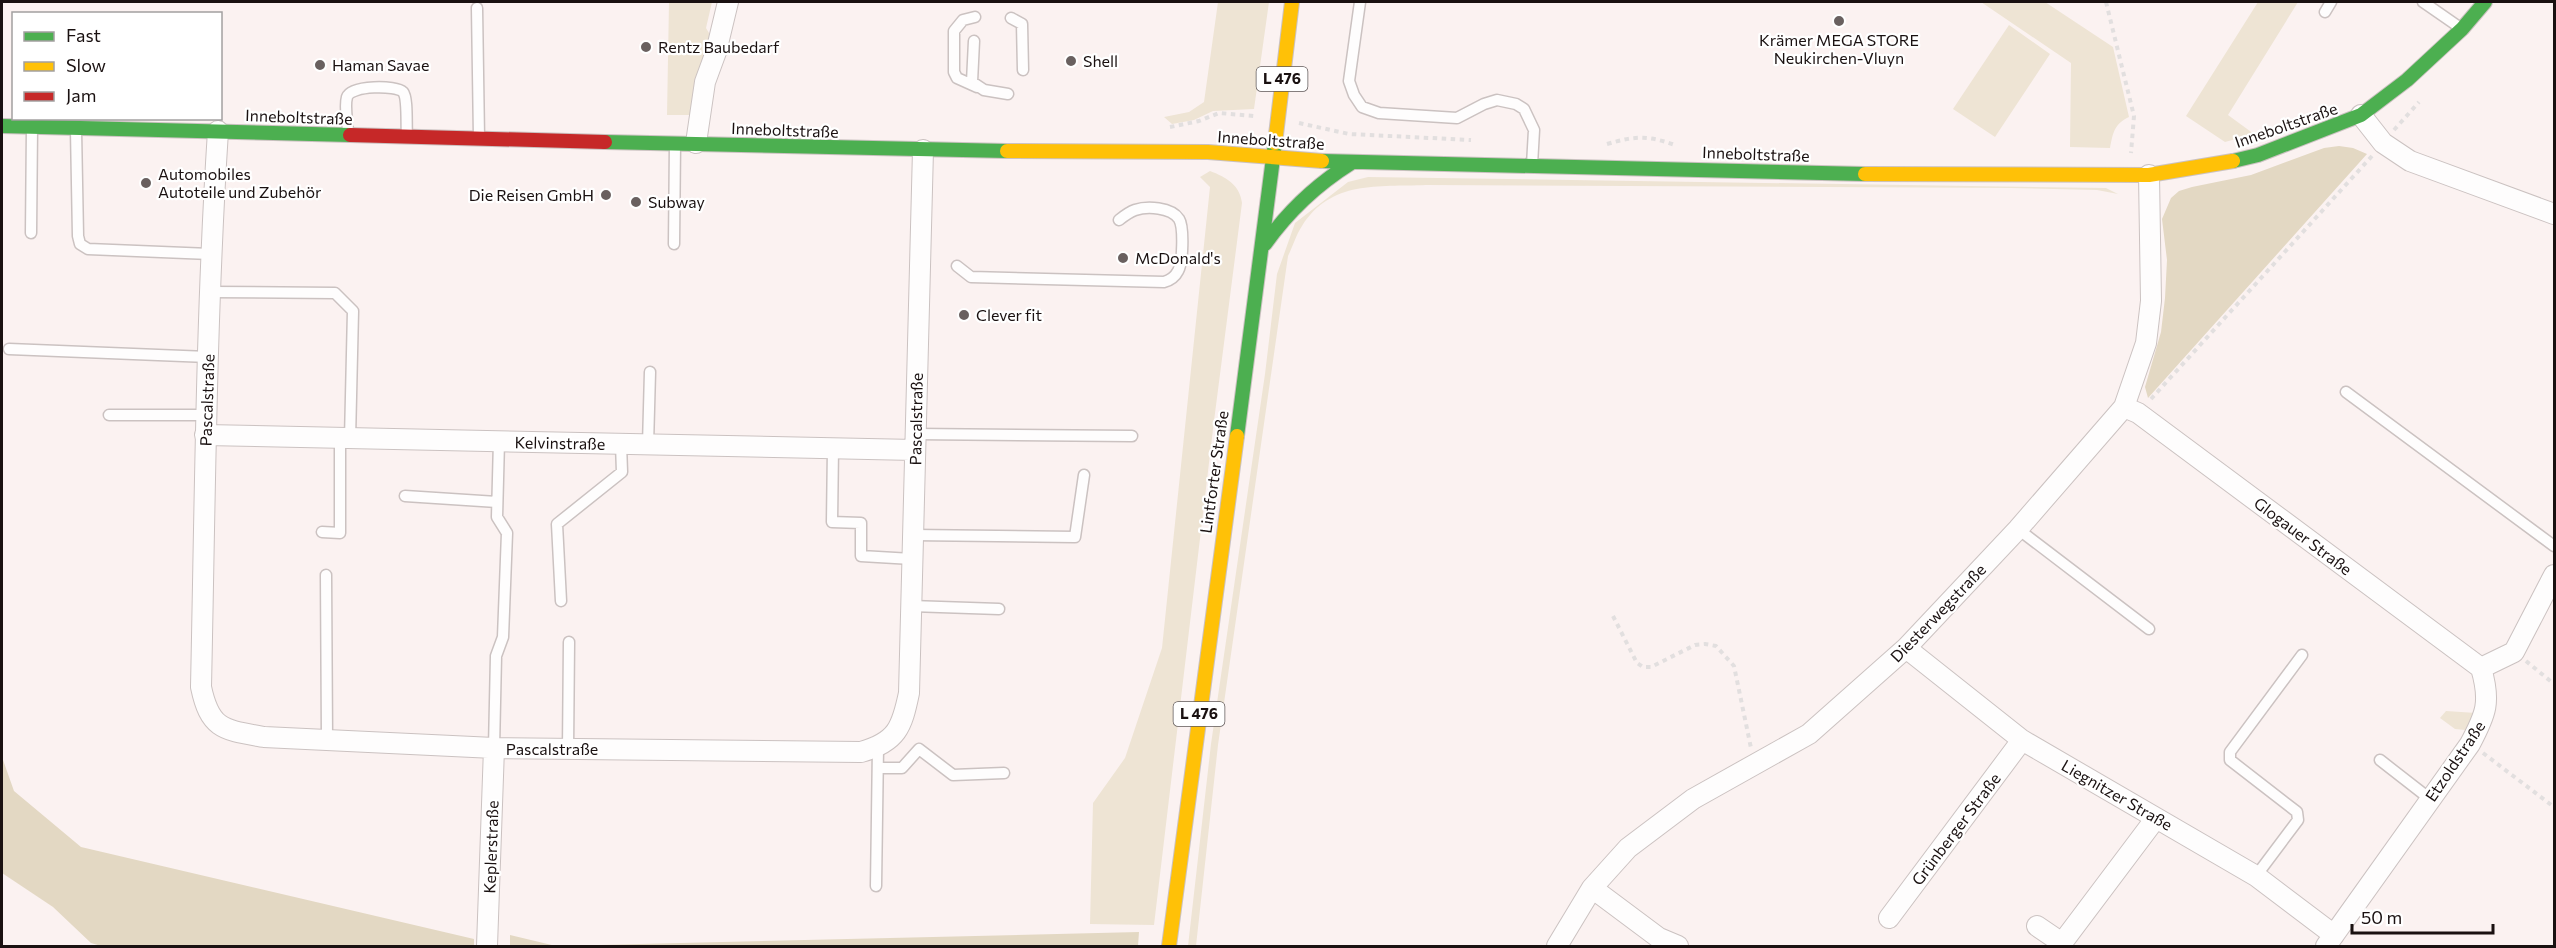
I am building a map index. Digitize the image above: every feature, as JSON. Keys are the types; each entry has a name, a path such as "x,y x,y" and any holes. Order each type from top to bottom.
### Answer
{"street":[{"path":"696,143 705,82 716,52 728,2"},
{"name":"Lintforter Straße","path":"1169,946 1262,247 1292,2"},
{"name":"Inneboltstraße","path":"2,126 923,150 1208,152 1351,163 1532,165 1873,174 2149,175 2207,167 2258,155 2361,115 2407,80 2462,29 2485,2"},
{"path":"2361,115 2383,143 2410,161 2554,214"},
{"name":"Pascalstraße","path":"218,131 210,254 205,435 201,687 206,711 218,724 238,732 264,736 494,748 861,752 878,747 894,737 904,715 909,693 923,150"},
{"path":"1262,247 1285,214 1302,197 1351,163"},
{"name":"Diesterwegstraße","path":"1557,946 1592,888 1628,848 1693,799 1809,735 1906,648 2131,410 2146,343 2151,301 2149,175"},
{"name":"Glogauer Straße","path":"2131,410 2481,668"},
{"name":"Kelvinstraße","path":"205,435 833,448 915,442"},
{"path":"2481,668 2514,652 2554,575"},
{"name":"Liegnitzer Straße","path":"1906,648 2022,740 2256,876 2330,941"},
{"name":"Etzoldstraße","path":"2330,941 2470,744 2486,715 2488,697 2481,668"},
{"name":"Grünberger Straße","path":"1889,918 2022,740"},
{"name":"Keplerstraße","path":"488,946 494,748"},
{"path":"2037,926 2062,943 2156,818"},
{"path":"1592,888 1659,938 1678,946"}],"lane":[{"path":"1360,2 1349,81 1362,107 1379,113 1457,118 1497,100 1516,104 1524,109 1534,130 1532,165"},
{"path":"2325,12 2331,2"},
{"path":"2423,2 2462,29"},
{"path":"477,8 479,138"},
{"path":"975,17 963,20 954,31 954,72 957,78 977,87 1008,94"},
{"path":"1011,18 1022,24 1024,31 1023,70"},
{"path":"974,41 972,82 977,87"},
{"path":"348,134 347,98 350,92 358,88 396,88 403,92 406,98 407,136"},
{"path":"31,233 32,126"},
{"path":"76,127 80,244 88,249 210,254"},
{"path":"674,244 675,143"},
{"path":"957,266 971,277 1164,282 1172,280 1180,267 1183,227 1179,219 1165,210 1146,208 1131,211 1119,220"},
{"path":"209,292 335,293 353,311 340,533 322,532"},
{"path":"9,349 208,357"},
{"path":"648,445 650,372"},
{"path":"2346,392 2554,546"},
{"path":"109,415 206,415"},
{"path":"915,442 1132,436"},
{"path":"494,748 496,656 503,637 507,533 497,517 499,441"},
{"path":"561,601 557,524 622,472 621,444"},
{"path":"833,448 832,522 861,523 861,556 912,559"},
{"path":"913,535 1075,537 1084,475"},
{"path":"405,496 497,502"},
{"path":"2018,529 2149,629"},
{"path":"326,575 327,739"},
{"path":"911,606 999,609"},
{"path":"568,749 569,642"},
{"path":"2256,876 2298,820 2297,812 2230,760 2230,752 2302,655"},
{"path":"876,886 878,747"},
{"path":"878,768 902,768 919,749 954,776 1004,773"},
{"path":"2380,760 2430,799"}],"path":[{"path":"2106,2 2134,116 2129,175"},
{"path":"2131,410 2383,143"},
{"path":"1613,616 1637,663 1643,667 1651,667 1695,645 1716,646 1734,666 1754,766"},
{"path":"2514,652 2554,684"},
{"path":"2470,744 2554,807"}],"shaded area":[{"path":"669,2 712,2 706,28 712,38 697,81 690,115 667,115"},
{"path":"1218,2 1269,2 1254,109 1213,111 1194,120 1172,124 1164,117 1189,112 1204,102"},
{"path":"1981,2 2045,2 2113,47 2129,117 2117,126 2110,148 2070,147 2071,63"},
{"path":"2258,2 2298,2 2228,115 2254,134 2225,142 2186,116"},
{"path":"2009,25 2050,54 1995,137 1953,109"},
{"path":"2339,146 2353,148 2367,154 2148,398 2145,387 2161,332 2165,298 2167,260 2162,219 2171,198 2179,191 2251,175 2324,148"},
{"path":"1210,171 1231,182 1238,191 1242,203 1154,925 1090,924 1093,803 1125,758 1162,648 1210,187 1200,177"},
{"path":"1368,177 2106,188 2118,194 2097,190 2011,188 1426,185 1357,189 1327,200 1314,211 1300,229 1288,256 1218,745 1196,946 1188,946 1211,744 1265,374 1277,274 1295,223 1348,182"},
{"path":"2446,711 2476,713 2466,730 2455,729 2440,718"},
{"path":"2,757 14,791 81,847 474,939 474,946 101,946 91,943 53,907 2,873"},
{"path":"1139,932 1138,946 556,946"},
{"path":"510,935 556,946 510,946"}],"traffic: fast":[{"path":"2233,161 2258,155 2361,115 2407,80 2462,29 2485,2"},
{"path":"2,126 350,135"},
{"path":"605,142 1007,151"},
{"path":"1237,436 1275,143"},
{"path":"1322,161 1865,174"},
{"path":"1265,244 1304,199 1351,163"}],"traffic: slow":[{"path":"1275,143 1292,2"},
{"path":"1007,151 1208,152 1322,161"},
{"path":"1865,174 2149,175 2233,161"},
{"path":"1169,946 1237,436"}],"traffic: jam":[{"path":"350,135 605,142"}],"place":[{"name":"Krämer MEGA STORE Neukirchen-Vluyn","path":"1839,21"},
{"name":"Rentz Baubedarf","path":"646,47"},
{"name":"Shell","path":"1071,61"},
{"name":"Haman Savae","path":"320,65"},
{"name":"Automobiles Autoteile und Zubehör","path":"146,183"},
{"name":"Die Reisen GmbH","path":"606,195"},
{"name":"Subway","path":"636,202"},
{"name":"McDonald's","path":"1123,258"},
{"name":"Clever fit","path":"964,315"}]}
